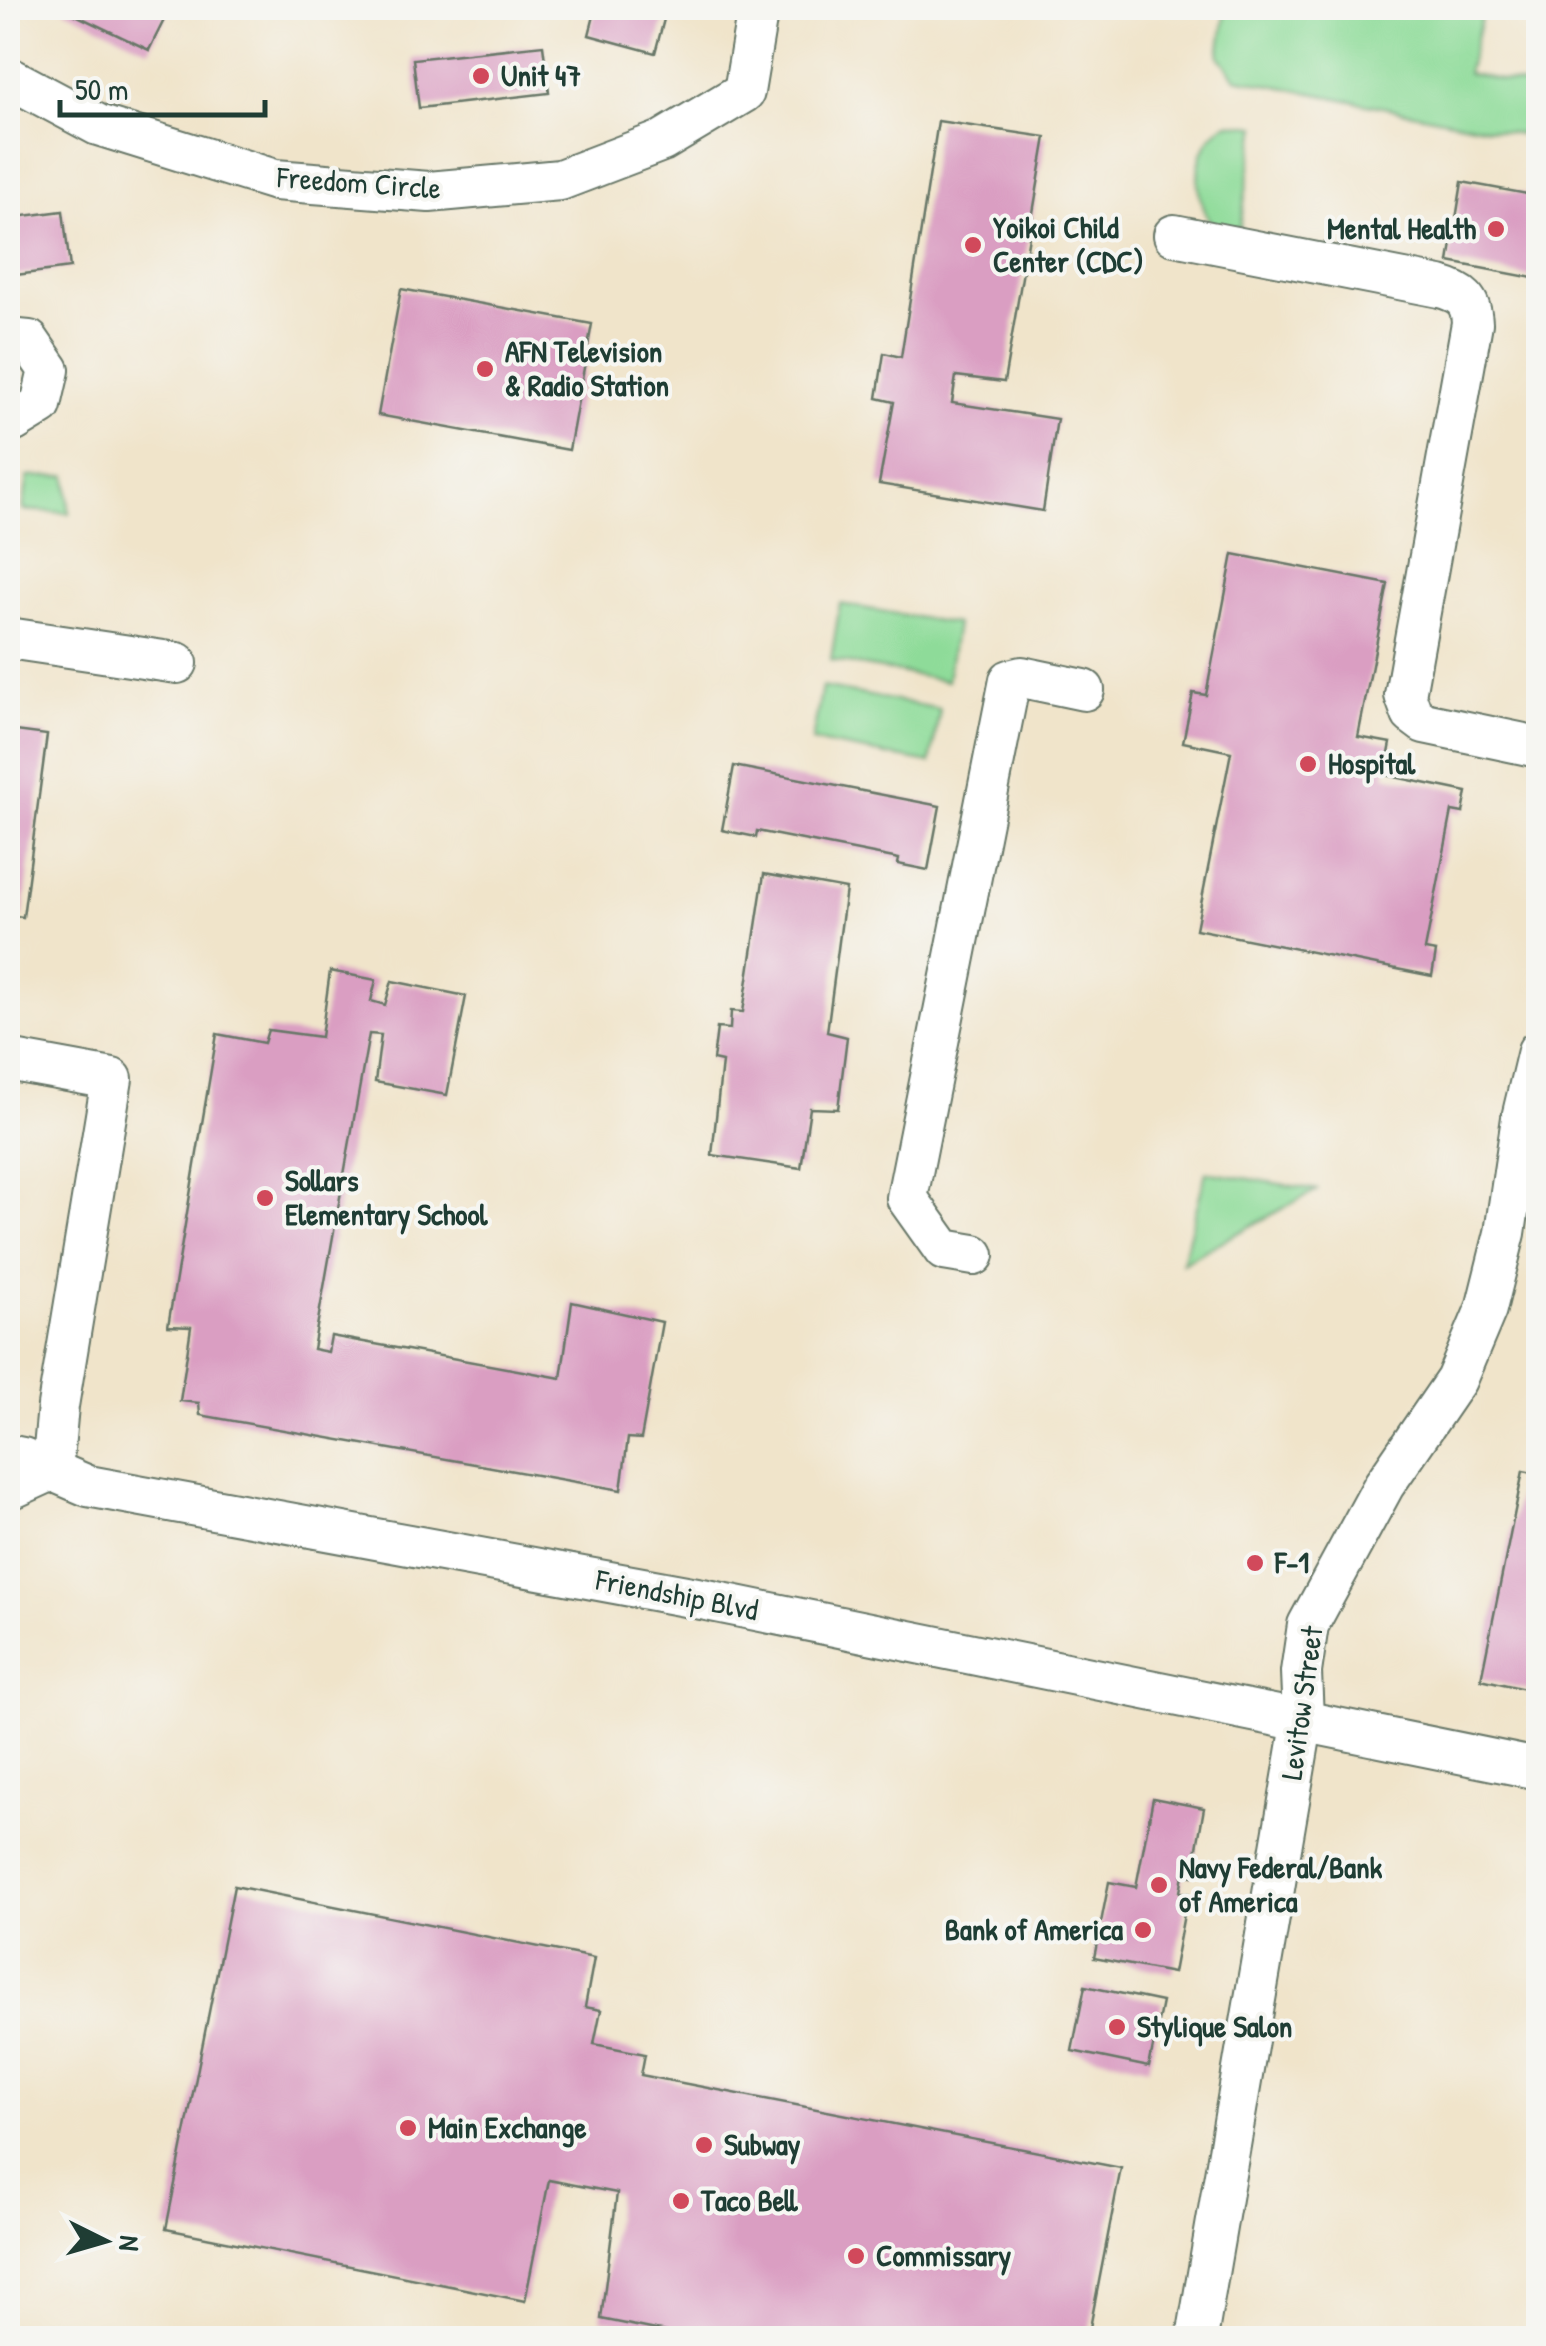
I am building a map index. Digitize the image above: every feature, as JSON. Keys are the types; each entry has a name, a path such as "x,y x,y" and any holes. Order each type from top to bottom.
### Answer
{"street":[{"name":"Freedom Circle","path":"8,77 98,126 275,180 429,192 560,180 662,141 744,92 758,8"},
{"path":"1174,235 1440,287 1456,291 1469,303 1472,323 1405,694 1412,714 1424,723 1538,747"},
{"path":"8,339 29,340 49,370 40,405 8,422"},
{"path":"8,638 176,663"},
{"path":"974,1255 944,1250 908,1198 919,1140 1010,680 1022,677 1084,690"},
{"name":"Levitow Street","path":"1196,2338 1303,1720 1301,1672 1308,1624 1384,1485 1456,1380 1486,1308 1538,1051"},
{"path":"8,1060 112,1079 58,1406 52,1470 8,1487"},
{"name":"Friendship Blvd","path":"8,1455 88,1486 702,1599 1538,1769"}],"green space":[{"path":"1226,8 1484,8 1467,73 1538,88 1538,138 1236,78 1219,56"},
{"path":"1228,123 1257,126 1240,227 1231,229 1212,224 1198,184 1207,142"},
{"path":"67,476 69,513 23,510 28,477"},
{"path":"840,604 956,624 947,681 831,660"},
{"path":"822,687 940,709 930,763 812,741"},
{"path":"1206,1172 1317,1190 1182,1263"}],"building":[{"path":"61,8 170,8 149,50"},
{"path":"596,8 667,8 655,53 589,35"},
{"name":"Unit 47","path":"543,45 549,93 419,108 413,59"},
{"name":"Yoikoi Child Center (CDC)","path":"938,121 1046,137 1004,382 956,376 952,403 1057,419 1043,511 879,484 894,402 877,398 884,353 901,357"},
{"name":"Mental Health","path":"1462,182 1538,196 1538,279 1449,262"},
{"path":"63,211 70,268 8,276 8,218"},
{"name":"AFN Television & Radio Station","path":"401,289 592,324 569,450 378,415"},
{"name":"Hospital","path":"1233,554 1388,584 1358,737 1391,743 1385,775 1467,792 1463,813 1452,811 1425,950 1436,952 1432,976 1196,929 1231,752 1183,742 1193,693 1206,695"},
{"path":"8,730 47,735 23,917 8,915"},
{"path":"734,766 940,806 928,870 898,864 899,859 757,831 756,837 722,830"},
{"path":"764,874 846,889 827,1032 847,1037 838,1109 810,1108 801,1168 712,1155 722,1062 713,1060 717,1028 730,1029 731,1011 743,1012"},
{"name":"Sollars Elementary School","path":"330,971 376,980 371,1001 385,1005 392,981 466,996 447,1095 375,1082 381,1035 369,1034 313,1349 328,1352 331,1336 561,1378 572,1302 662,1322 641,1439 628,1438 621,1490 200,1415 199,1403 180,1401 191,1327 168,1326 217,1034 264,1043 268,1030 321,1037"},
{"path":"1523,1471 1538,1474 1538,1692 1481,1679"},
{"name":"Navy Federal/Bank of America","path":"1153,1798 1204,1808 1192,1876 1183,1874 1180,1892 1188,1893 1173,1973 1094,1958 1109,1882 1136,1887"},
{"path":"234,1886 594,1958 585,2007 601,2010 594,2044 645,2054 641,2075 1121,2168 1088,2338 680,2338 681,2335 601,2319 617,2193 549,2180 525,2301 166,2229"},
{"name":"Stylique Salon","path":"1085,1986 1162,2002 1149,2067 1072,2051"},
{"path":"47,2329 49,2338 16,2338 15,2334"}],"place":[{"name":"Unit 47","path":"481,76"},
{"name":"Mental Health","path":"1496,229"},
{"name":"Yoikoi Child Center (CDC)","path":"973,245"},
{"name":"AFN Television & Radio Station","path":"485,369"},
{"name":"Hospital","path":"1308,764"},
{"name":"Sollars Elementary School","path":"265,1198"},
{"name":"F-1","path":"1255,1563"},
{"name":"Navy Federal/Bank of America","path":"1159,1885"},
{"name":"Bank of America","path":"1143,1930"},
{"name":"Stylique Salon","path":"1117,2027"},
{"name":"Main Exchange","path":"408,2128"},
{"name":"Subway","path":"704,2145"},
{"name":"Taco Bell","path":"681,2201"},
{"name":"Commissary","path":"856,2256"}]}
